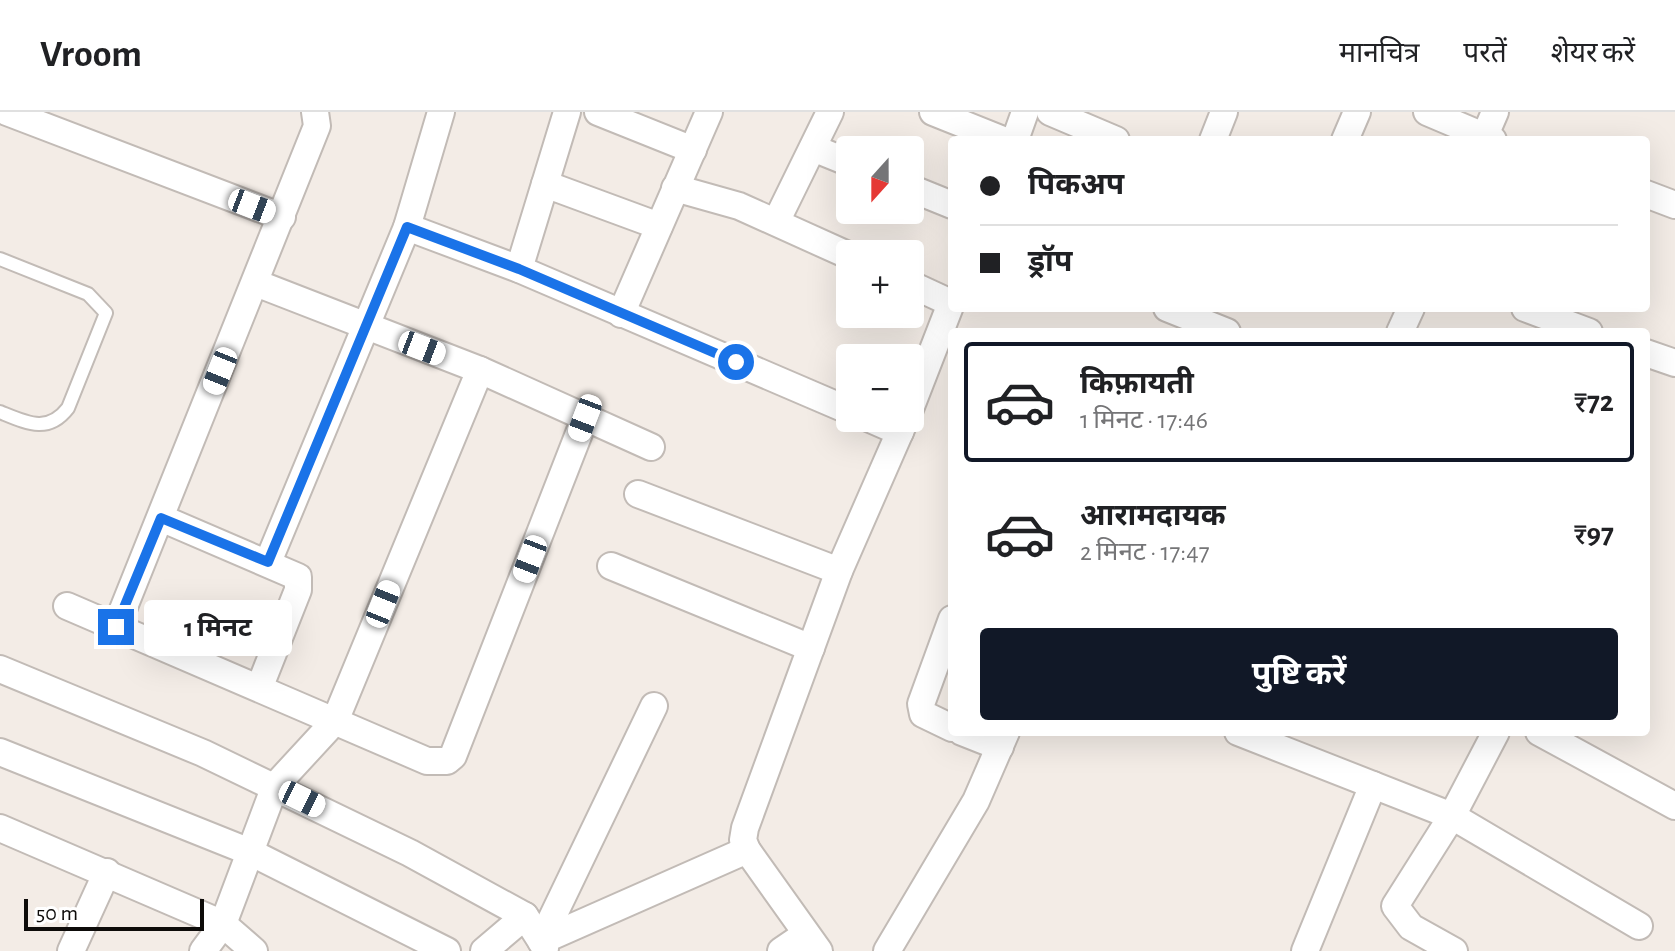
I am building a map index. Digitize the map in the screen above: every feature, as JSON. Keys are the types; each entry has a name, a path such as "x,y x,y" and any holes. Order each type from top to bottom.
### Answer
{"street":[{"path":"116,627 282,217 317,126 315,112"},
{"path":"268,562 407,227 441,112"},
{"path":"519,269 567,112"},
{"path":"598,112 693,150"},
{"path":"621,314 709,112"},
{"path":"776,222 830,112"},
{"path":"933,112 993,136"},
{"path":"1016,136 1025,112"},
{"path":"1050,112 1107,136"},
{"path":"1215,136 1224,112"},
{"path":"1347,136 1357,112"},
{"path":"1427,112 1480,136"},
{"path":"1488,136 1495,112"},
{"path":"11,117 282,217"},
{"path":"813,148 836,157"},
{"path":"545,184 659,226"},
{"path":"675,188 776,222 836,250"},
{"path":"924,194 948,203"},
{"path":"1650,196 1675,205"},
{"path":"407,227 519,269 836,405"},
{"path":"256,283 480,370 651,447"},
{"path":"924,290 948,300"},
{"path":"924,387 943,353 950,312"},
{"path":"1176,315 1215,328"},
{"path":"1537,316 1576,328"},
{"path":"1650,354 1675,363"},
{"path":"203,951 223,924 275,786 335,721 480,370"},
{"path":"67,606 260,686 427,761 438,763 453,756 585,418"},
{"path":"781,951 812,943 747,850 743,840 745,828 839,571 901,432"},
{"path":"638,494 839,571"},
{"path":"161,518 289,571 300,583 260,686"},
{"path":"611,566 811,648"},
{"path":"948,630 921,704 923,714 948,726"},
{"path":"0,669 275,786 410,853 525,916 544,946"},
{"path":"544,946 654,706"},
{"path":"1248,736 1452,816 1639,926"},
{"path":"1454,951 1411,927 1395,906 1452,816 1494,736"},
{"path":"1547,736 1671,795"},
{"path":"887,951 976,801 1003,739"},
{"path":"0,752 250,852 447,951"},
{"path":"1305,951 1373,785"},
{"path":"0,828 223,924 254,951"},
{"path":"544,946 747,850"},
{"path":"71,951 107,872"},
{"path":"484,951 525,916"}],"lane":[{"path":"0,259 88,294 106,313 68,408 58,421 46,426 33,425 0,412"}],"route":[{"path":"116,627 161,518 268,562 407,227 519,269 736,362"}]}
